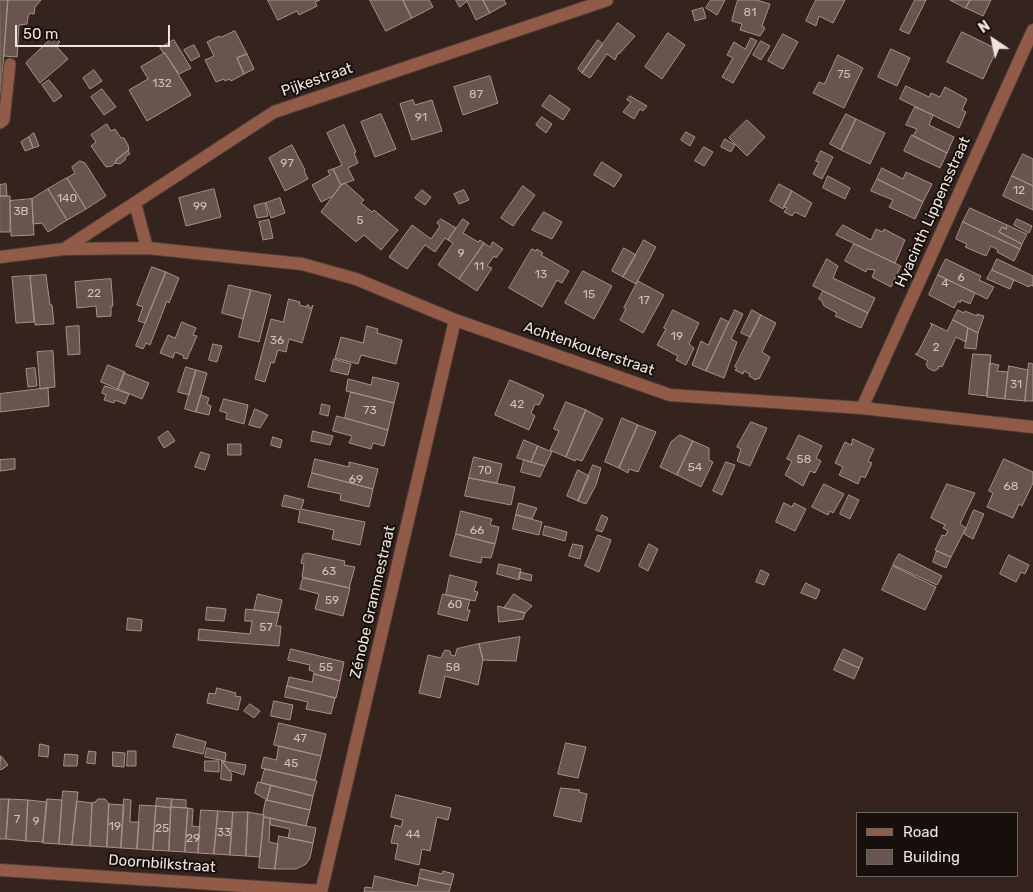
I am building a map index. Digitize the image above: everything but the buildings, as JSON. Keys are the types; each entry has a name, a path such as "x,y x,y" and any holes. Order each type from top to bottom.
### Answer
{"street":[{"name":"Pijkestraat","path":"64,249 274,112 608,0"},
{"name":"Hyacinth Lippensstraat","path":"862,408 1033,30"},
{"path":"135,203 146,248"},
{"name":"Achtenkouterstraat","path":"0,257 64,249 146,248 302,264 356,279 456,320 670,395 862,408 1033,427"},
{"name":"Zénobe Grammestraat","path":"321,891 456,320"},
{"name":"Doornbilkstraat","path":"0,870 321,891"}],"lane":[{"path":"0,123 4,120 10,64"}]}
